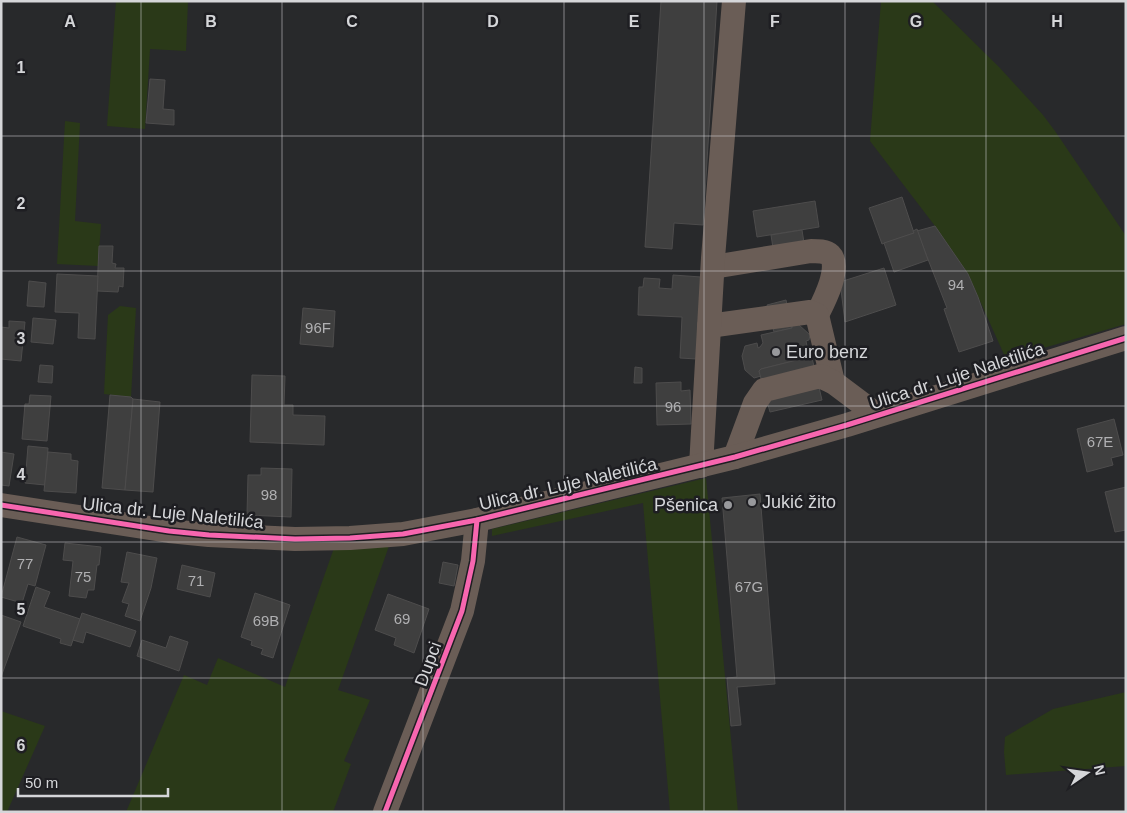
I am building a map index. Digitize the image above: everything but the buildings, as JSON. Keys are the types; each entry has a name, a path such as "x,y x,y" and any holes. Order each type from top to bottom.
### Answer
{"street":[{"path":"701,466 713,266 734,1"},
{"path":"713,266 811,251 830,255 833,274 830,288 817,315 833,382"},
{"path":"709,326 810,312 817,315"},
{"name":"Ulica dr. Luje Naletilića","path":"1,505 169,531 210,535 295,539 350,538 403,534 477,520 735,457 1126,338"},
{"path":"735,457 756,403 764,390 820,376 833,382 877,415"},
{"name":"Dupci","path":"385,812 462,611 473,561 477,520"}],"green space":[{"path":"116,1 188,1 186,51 150,49 145,129 107,126"},
{"path":"881,1 932,1 999,67 1043,115 1126,236 1126,324 1006,359 968,274 935,226 870,141"},
{"path":"65,121 80,123 75,221 101,224 98,266 57,264"},
{"path":"120,306 136,308 131,397 104,394 108,315"},
{"path":"706,478 738,812 670,812 643,503 492,536 492,529"},
{"path":"389,546 338,690 370,700 344,761 351,764 333,812 126,812 184,675 207,685 218,658 285,687 334,548"},
{"path":"1126,692 1126,766 1006,775 1005,737 1053,709"},
{"path":"1,711 45,726 7,812 1,812"}],"cycle path":[{"path":"1,505 169,531 209,535 295,539 350,538 403,534 477,520 735,457 847,425 1126,338"},
{"path":"385,812 462,611 473,561 477,520"}],"place":[{"name":"Euro benz","path":"776,352"},
{"name":"Jukić žito","path":"752,502"},
{"name":"Pšenica","path":"728,505"}]}
